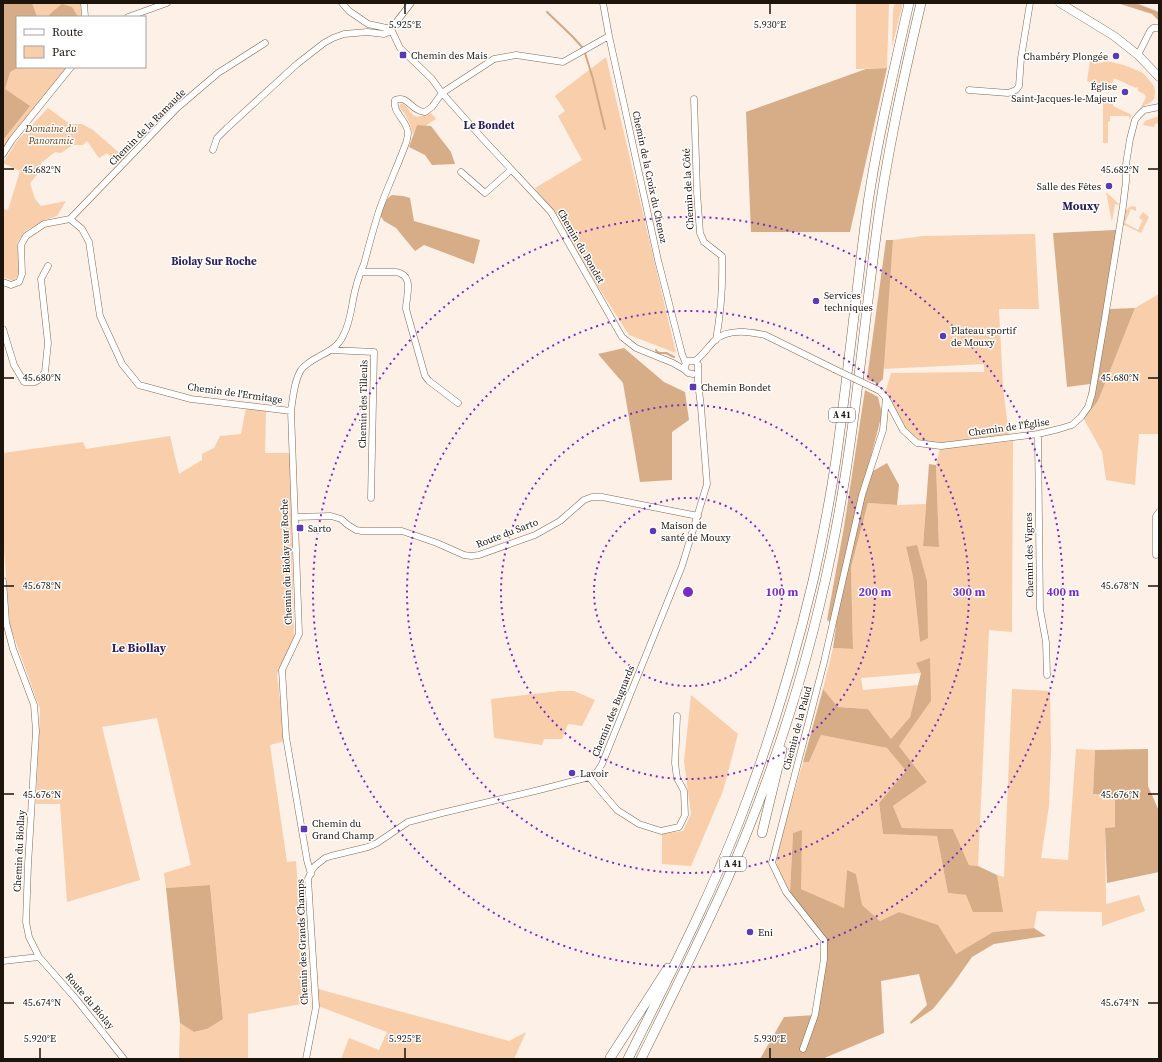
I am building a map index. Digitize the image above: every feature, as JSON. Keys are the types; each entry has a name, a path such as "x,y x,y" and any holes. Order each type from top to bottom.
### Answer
{"highway":[{"name":"A 41","path":"628,1059 690,933 740,819 764,752 789,672 812,582 826,517 838,448 869,202 886,108 910,3"},
{"name":"A 41","path":"641,1059 702,934 737,856 760,799 799,679 824,585 837,519 854,415 885,177 897,111 922,3"},
{"path":"762,832 799,679"},
{"path":"610,1058 690,933"}],"main road":[{"path":"1060,3 1114,36 1138,55 1159,77"},
{"path":"1069,3 1095,25"}],"street":[{"path":"84,3 85,16"},
{"path":"131,16 167,3"},
{"path":"342,3 349,11 368,24 391,29"},
{"path":"213,150 217,138 252,104 297,64 324,43 344,34 367,32 384,34 391,29 411,3"},
{"name":"Chemin de la Croix du Chenoz","path":"603,3 658,260 682,354 689,364"},
{"path":"969,90 1008,93 1016,90 1019,86 1021,58 1030,3"},
{"path":"1138,55 1150,30 1153,28 1159,28"},
{"name":"Chemin du Bondet","path":"391,29 400,48 432,79 442,93 551,212 622,337 636,348 673,363 689,364"},
{"path":"331,350 339,344 351,316 356,286 381,208 409,132 395,108 395,100 400,98 404,99 417,110 425,112 432,107 442,93 494,59 516,55 563,62 609,36"},
{"name":"Chemin de la Ramaude","path":"70,220 177,108 218,73 265,43"},
{"path":"3,154 12,140 70,68"},
{"name":"Chemin de la Côté","path":"694,99 700,233 704,242 722,256 719,323 716,340"},
{"name":"Chemin de l'Église","path":"689,364 702,356 716,340 729,333 752,332 764,336 880,391 886,398 903,430 917,443 941,446 1038,434 1072,425 1082,417 1088,407 1092,394 1123,206 1126,181 1126,164 1135,120 1144,110 1159,107"},
{"path":"461,172 486,193 511,170"},
{"path":"3,282 10,285 19,282 22,274 21,245 26,236 44,224 70,220"},
{"name":"Chemin de l'Ermitage","path":"70,220 82,229 89,242 100,316 122,364 139,386 191,398 291,411"},
{"path":"3,328 14,365 24,382 35,382 40,379 45,372 48,343 41,279 48,266"},
{"path":"361,272 396,272 401,273 406,277 408,289 406,309 425,376 429,381 458,403"},
{"name":"Chemin du Biolay sur Roche","path":"311,872 307,860 286,737 282,670 299,634 291,411 298,376 302,369 310,362 331,350"},
{"name":"Chemin des Tilleuls","path":"331,350 374,352 371,498"},
{"path":"689,364 688,373 695,372"},
{"name":"Chemin de l'Église","path":"689,364 698,368 695,372"},
{"name":"Chemin des Bugnards","path":"589,777 597,772 602,764 682,566 707,484 701,407 695,372"},
{"name":"Chemin de la Palud","path":"803,1049 815,1015 824,959 824,940 786,892 772,862 824,662 862,495 883,430 886,398"},
{"name":"Chemin des Vignes","path":"1038,434 1040,609 1046,642 1048,675"},
{"name":"Route du Sarto","path":"295,517 331,516 341,519 356,530 402,531 421,537 464,555 479,556 535,535 560,521 584,500 592,497 602,497 698,516"},
{"path":"1156,555 1156,516 1159,512"},
{"name":"Chemin du Biollay","path":"3,581 6,622 13,649 34,705 36,732 26,922 29,937 39,957"},
{"path":"311,872 317,864 331,856 368,847 377,843 408,822 442,812 589,777 617,810 639,824 661,831 679,827 684,815 684,791 677,778 675,763 677,716"},
{"name":"Chemin des Grands Champs","path":"306,1059 316,1007 308,882 311,872"},
{"path":"3,961 39,957"},
{"name":"Route du Biolay","path":"39,957 76,999 124,1059"}],"green space":[{"path":"3,3 81,3 81,16 16,16 16,68 66,68 3,149"},
{"path":"856,3 889,3 887,68 856,69"},
{"path":"895,3 903,3 892,47 893,10"},
{"path":"606,57 676,353 629,335 535,188 582,160 558,116 565,111 555,96"},
{"path":"1090,61 1100,63 1106,61 1124,65 1143,73 1154,86 1154,99 1150,103 1141,107 1146,97 1138,91 1137,87 1136,88 1114,78 1110,89 1087,81"},
{"path":"1103,102 1113,104 1113,106 1132,115 1129,120 1129,116 1110,116 1110,121 1108,122 1108,143 1103,143"},
{"path":"403,103 413,115 417,117 431,113 436,119 425,126 417,125 413,135 408,120 399,107 400,104"},
{"name":"Domaine du Panoramic","path":"48,108 70,124 82,124 93,130 125,158 120,165 107,153 99,158 87,141 83,145 73,145 61,153 55,152 41,163 42,169 30,183 35,199 41,206 66,201 57,216 45,220 25,231 17,243 20,271 14,281 3,276 3,209 8,210 20,171 3,163 17,141"},
{"path":"1159,116 1159,123 1155,124 1154,127 1143,125 1145,121"},
{"path":"1106,192 1120,205 1115,204 1112,222"},
{"path":"1132,206 1136,207 1136,211 1131,209 1125,223 1138,230 1143,220 1139,218 1143,212 1149,217 1141,233 1122,224 1125,211"},
{"name":"Plateau sportif de Mouxy","path":"1035,234 1039,309 999,309 1003,387 1009,436 938,443 916,439 906,430 886,390 891,373 984,372 984,364 882,369 893,240 923,236"},
{"path":"1159,294 1159,434 1139,434 1135,485 1106,480 1102,452 1084,419 1098,401 1135,308"},
{"path":"246,408 266,411 265,453 290,453 294,638 277,674 285,741 270,745 287,862 296,861 306,1003 248,1014 248,1059 179,1059 180,1023 195,1032 207,1029 223,1018 210,885 166,888 164,873 191,865 157,718 102,727 140,880 67,902 60,804 36,804 40,709 10,626 3,536 3,453 83,442 86,449 170,436 179,474 202,460 202,454 214,448 220,436 241,434"},
{"path":"1013,441 1012,632 989,630 978,866 969,865 953,829 902,828 893,806 927,782 899,746 931,701 921,673 861,678 863,690 918,685 910,717 891,739 868,709 838,707 823,689 833,648 853,649 851,567 868,503 897,505 926,504 923,546 939,546 936,465 940,449","holes":["906,548 927,581 920,642 913,577"]},
{"path":"1012,689 1050,691 1051,751 1049,806 1041,858 1068,860 1076,749 1095,750 1093,794 1115,795 1115,827 1105,828 1106,904 1139,895 1145,911 1102,926 1102,912 1037,911 1034,928 993,932 956,954 899,912 880,921 861,905 856,874 847,870 844,909 801,889 793,833 790,892 776,865 778,849 803,762 809,762 821,735 887,748 906,771 879,803 883,834 937,836 948,893 966,895 1002,912 997,875 1004,877"},
{"path":"559,691 574,691 595,700 582,726 568,724 562,739 544,739 542,745 494,738 491,699"},
{"path":"691,695 738,734 723,791 691,866 662,864 662,834 683,831 691,814 684,761"},
{"path":"318,989 509,1041 526,1032 514,1059 341,1059 349,1038 379,1050 387,1032 318,1006"}],"shaded area":[{"path":"3,3 32,3 37,16 16,16 17,68 10,72 5,89 30,106 3,140"},
{"path":"1117,3 1136,3 1159,12 1159,21 1152,14"},
{"path":"62,4 72,7 77,16 49,16"},
{"path":"887,68 850,232 751,232 746,112 866,69"},
{"path":"417,125 431,126 451,152 455,164 432,165 425,155 409,147"},
{"path":"392,195 410,198 414,221 480,240 474,264 424,245 415,251 396,228 384,221 380,215 386,201"},
{"path":"1115,230 1122,231 1109,309 1135,308 1098,401 1084,419 1090,384 1067,387 1053,233"},
{"path":"886,240 893,240 883,379 878,384 867,379"},
{"path":"624,348 664,382 685,392 689,420 672,432 672,480 640,482 623,383 598,354"},
{"path":"865,390 878,397 882,414 866,475 887,463 899,485 897,505 868,503 851,567 853,649 833,648 836,626 827,620 844,527"},
{"path":"929,464 936,465 939,547 923,546"},
{"path":"917,545 927,581 928,638 920,642 913,577 906,547"},
{"path":"930,658 931,701 899,746 927,782 893,806 902,828 953,829 969,865 978,866 997,875 1003,912 973,912 966,895 948,893 937,836 883,834 879,803 906,771 887,748 821,735 809,762 803,762 823,689 838,707 868,709 891,739 910,717 921,673 916,663"},
{"path":"1148,749 1148,786 1159,811 1159,872 1107,883 1105,828 1115,827 1115,795 1093,794 1095,750"},
{"path":"802,830 801,889 844,908 847,870 856,874 862,905 880,921 899,912 938,925 956,954 993,932 1034,928 1046,936 994,944 972,957 933,1009 911,1024 910,1022 927,1005 919,974 881,981 884,1033 822,1059 760,1059 784,1017 815,1015 824,940 790,892 793,833"},
{"path":"210,885 223,1019 207,1029 194,1032 180,1023 166,888"}],"waterway":[{"path":"1129,3 1159,14"},
{"path":"547,12 582,47"},
{"path":"585,53 605,129"},
{"path":"656,350 657,352 666,353 674,357"}],"place":[{"name":"Chemin des Mais","path":"403,55"},
{"name":"Chambéry Plongée","path":"1116,56"},
{"name":"Église Saint-Jacques-le-Majeur","path":"1125,92"},
{"name":"Salle des Fêtes","path":"1109,186"},
{"name":"Services techniques","path":"816,301"},
{"name":"Plateau sportif de Mouxy","path":"943,336"},
{"name":"Chemin Bondet","path":"693,387"},
{"name":"Sarto","path":"300,528"},
{"name":"Maison de santé de Mouxy","path":"653,531"},
{"name":"Lavoir","path":"572,773"},
{"name":"Chemin du Grand Champ","path":"304,829"},
{"name":"Eni","path":"750,932"}],"district":[{"name":"Le Bondet","path":"489,125"},
{"name":"Mouxy","path":"1081,206"},
{"name":"Biolay Sur Roche","path":"214,261"},
{"name":"Le Biollay","path":"139,648"}]}
